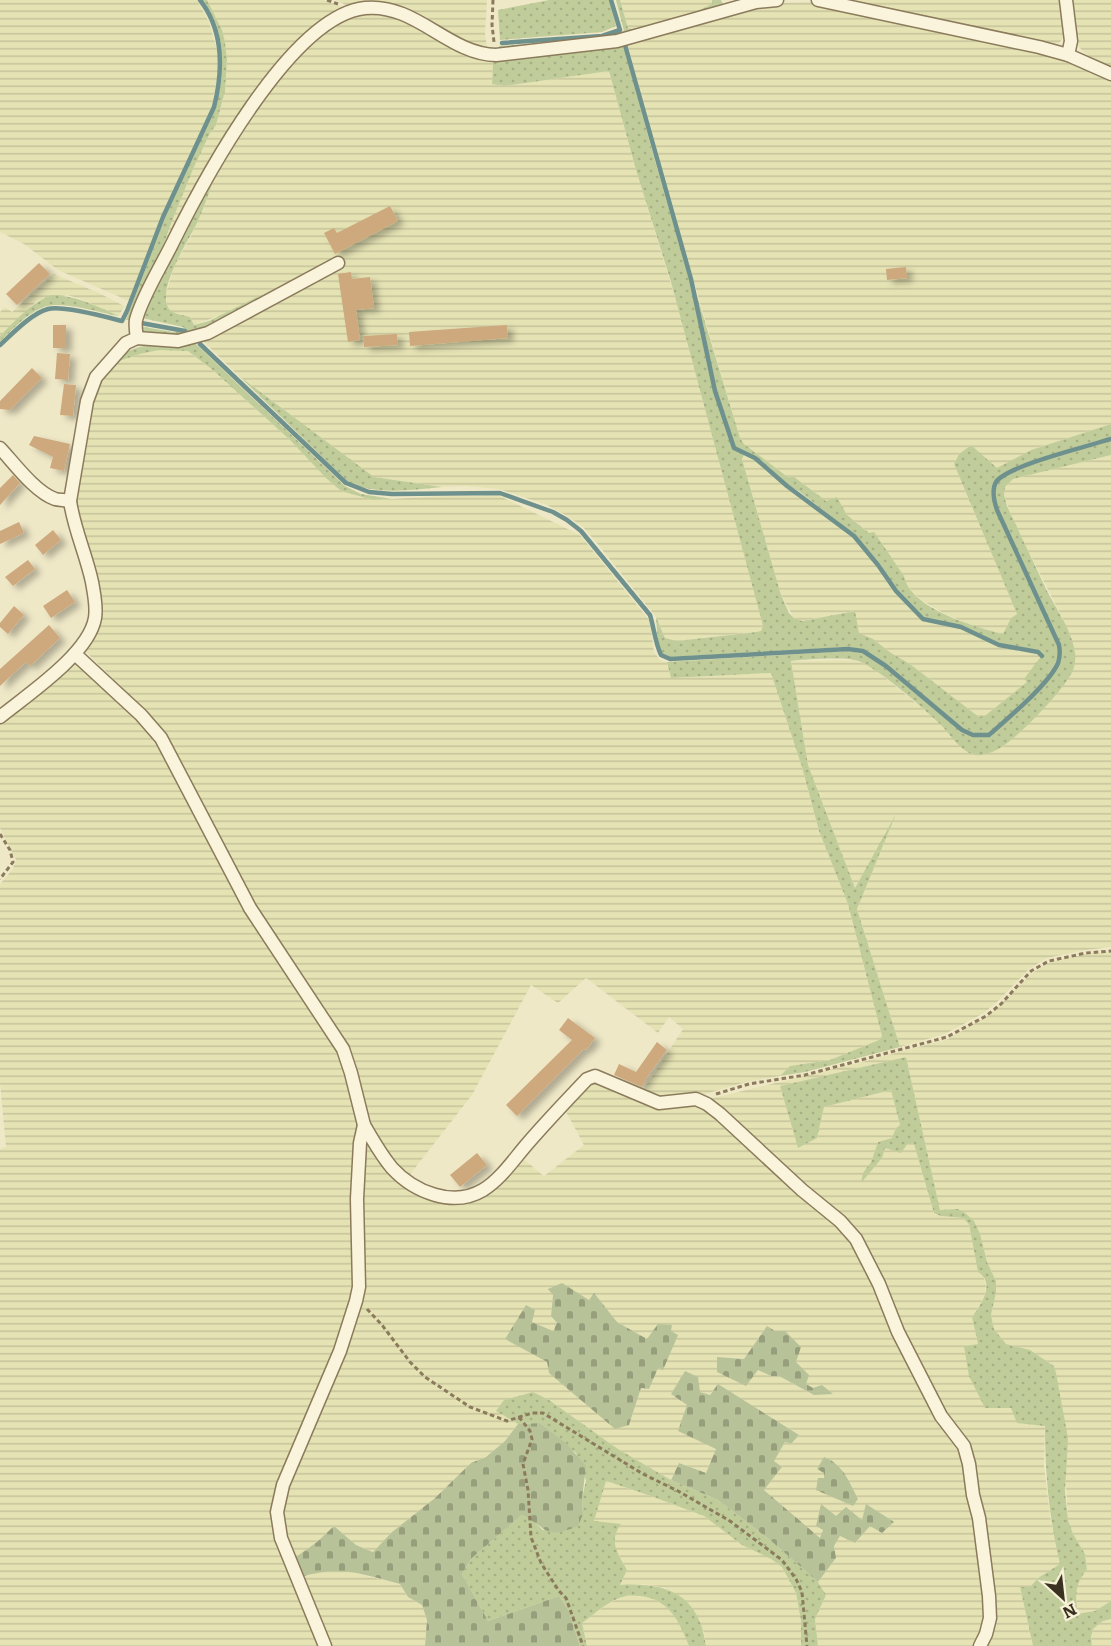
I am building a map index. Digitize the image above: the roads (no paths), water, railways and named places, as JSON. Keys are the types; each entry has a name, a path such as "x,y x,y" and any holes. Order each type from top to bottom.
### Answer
{"street":[{"path":"137,338 135,321 215,161 270,80 319,31 348,12 364,8 384,8 407,15 467,49 482,55 496,55 617,41 756,2 777,0"},
{"path":"818,0 1029,44 1068,56 1111,74"},
{"path":"1066,0 1071,41 1068,56"},
{"path":"0,717 75,654 95,621 96,607 91,579 69,501 87,401 96,377 126,343 137,338 178,341 208,333 338,263"},
{"path":"0,448 46,494 69,501"},
{"path":"75,654 141,715 161,738 250,908 343,1049 364,1125 392,1167 406,1180 422,1190 441,1197 456,1198 472,1195 496,1180 587,1078 595,1076 659,1103 696,1099 707,1104 793,1183 840,1221 856,1239 869,1263 898,1332 932,1398 964,1446 979,1518 989,1596 990,1618 980,1646"},
{"path":"326,1646 281,1538 277,1512 283,1485 340,1351 356,1301 359,1287 357,1199 360,1143 364,1125"}],"waterway":[{"path":"0,345 29,319 48,309 74,310 122,321 163,217 214,107 219,79 219,52 214,25 200,0"},
{"path":"502,43 602,36 620,30 611,0"},
{"path":"625,45 691,279 715,391 734,448 755,458 787,486 854,536 896,591 923,619 961,627 999,645 1038,652 1042,656"},
{"path":"141,323 185,331"},
{"path":"200,344 346,483 369,492 392,494 500,493 553,512 567,520 581,531 650,615 661,655 670,659 848,649 863,651 886,666 962,730 973,735 989,735 1016,711 1046,681 1058,663 1059,656 1059,645 997,510 993,496 994,485 1003,476 1031,463 1111,439"}]}
